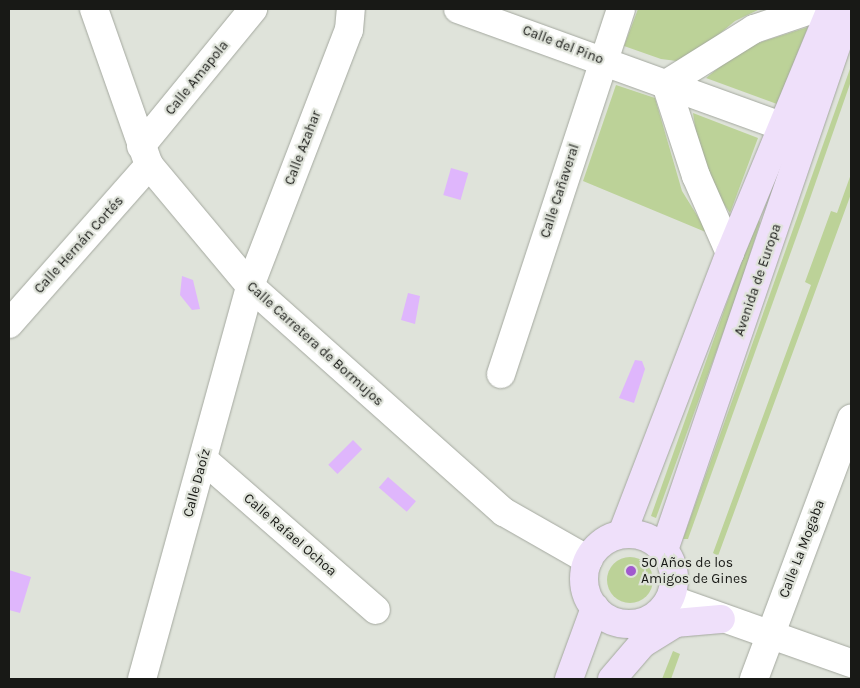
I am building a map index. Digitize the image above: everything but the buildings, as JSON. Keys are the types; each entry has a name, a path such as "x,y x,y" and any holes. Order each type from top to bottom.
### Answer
{"main road":[{"path":"622,534 730,253 831,9"},
{"name":"Avenida de Europa","path":"664,550 849,9"},
{"path":"781,126 797,120 813,81 839,40"},
{"path":"779,218 776,186 789,144 781,126"},
{"path":"622,534 645,536 664,550 674,574 670,599 654,617 632,624 605,618 594,608 584,585 588,560 596,548 622,534"},
{"path":"569,679 594,608"},
{"path":"611,679 642,644 675,623 721,619"},
{"path":"611,679 632,624"}],"street":[{"name":"Calle Carretera de Bormujos","path":"94,9 145,156 250,286 504,512 588,560"},
{"name":"Calle Amapola","path":"145,156 253,9"},
{"name":"Calle Azahar","path":"250,286 349,30 351,9"},
{"name":"Calle del Pino","path":"458,9 781,126"},
{"name":"Calle Cañaveral","path":"501,374 621,9"},
{"path":"730,253 696,176 666,84 754,29 813,9"},
{"name":"Calle Hernán Cortés","path":"9,324 145,156"},
{"name":"Calle Daoíz","path":"142,679 204,460 250,286"},
{"name":"Calle La Mogaba","path":"754,679 851,419"},
{"name":"Calle Rafael Ochoa","path":"204,460 376,610"},
{"path":"670,599 721,619 770,634 851,663"}],"green space":[{"path":"638,9 760,9 735,21 685,62 661,59 624,46"},
{"path":"808,27 777,104 706,78 743,48"},
{"path":"851,66 851,81 806,210 688,539 683,539"},
{"path":"616,85 655,98 682,191 708,233 583,181"},
{"path":"693,113 758,138 730,213 702,172"},
{"path":"851,174 851,194 718,556 713,553 811,285 805,282 831,211 837,213"},
{"path":"758,215 760,223 739,289 656,518 651,516"},
{"path":"630,557 643,561 649,567 653,580 649,593 643,599 630,603 617,599 611,593 607,580 611,567 617,561"},
{"path":"673,651 680,654 671,679 662,679"}],"shaded area":[{"path":"451,168 468,173 461,200 443,195"},
{"path":"182,276 193,280 200,309 192,310 180,295"},
{"path":"408,293 420,296 415,324 401,320"},
{"path":"635,360 642,361 645,369 634,403 619,398"},
{"path":"353,440 362,449 337,474 328,465"},
{"path":"388,477 416,501 407,512 379,488"},
{"path":"9,570 31,577 20,613 9,610"}],"place":[{"name":"50 Años de los Amigos de Gines","path":"631,571"}]}
